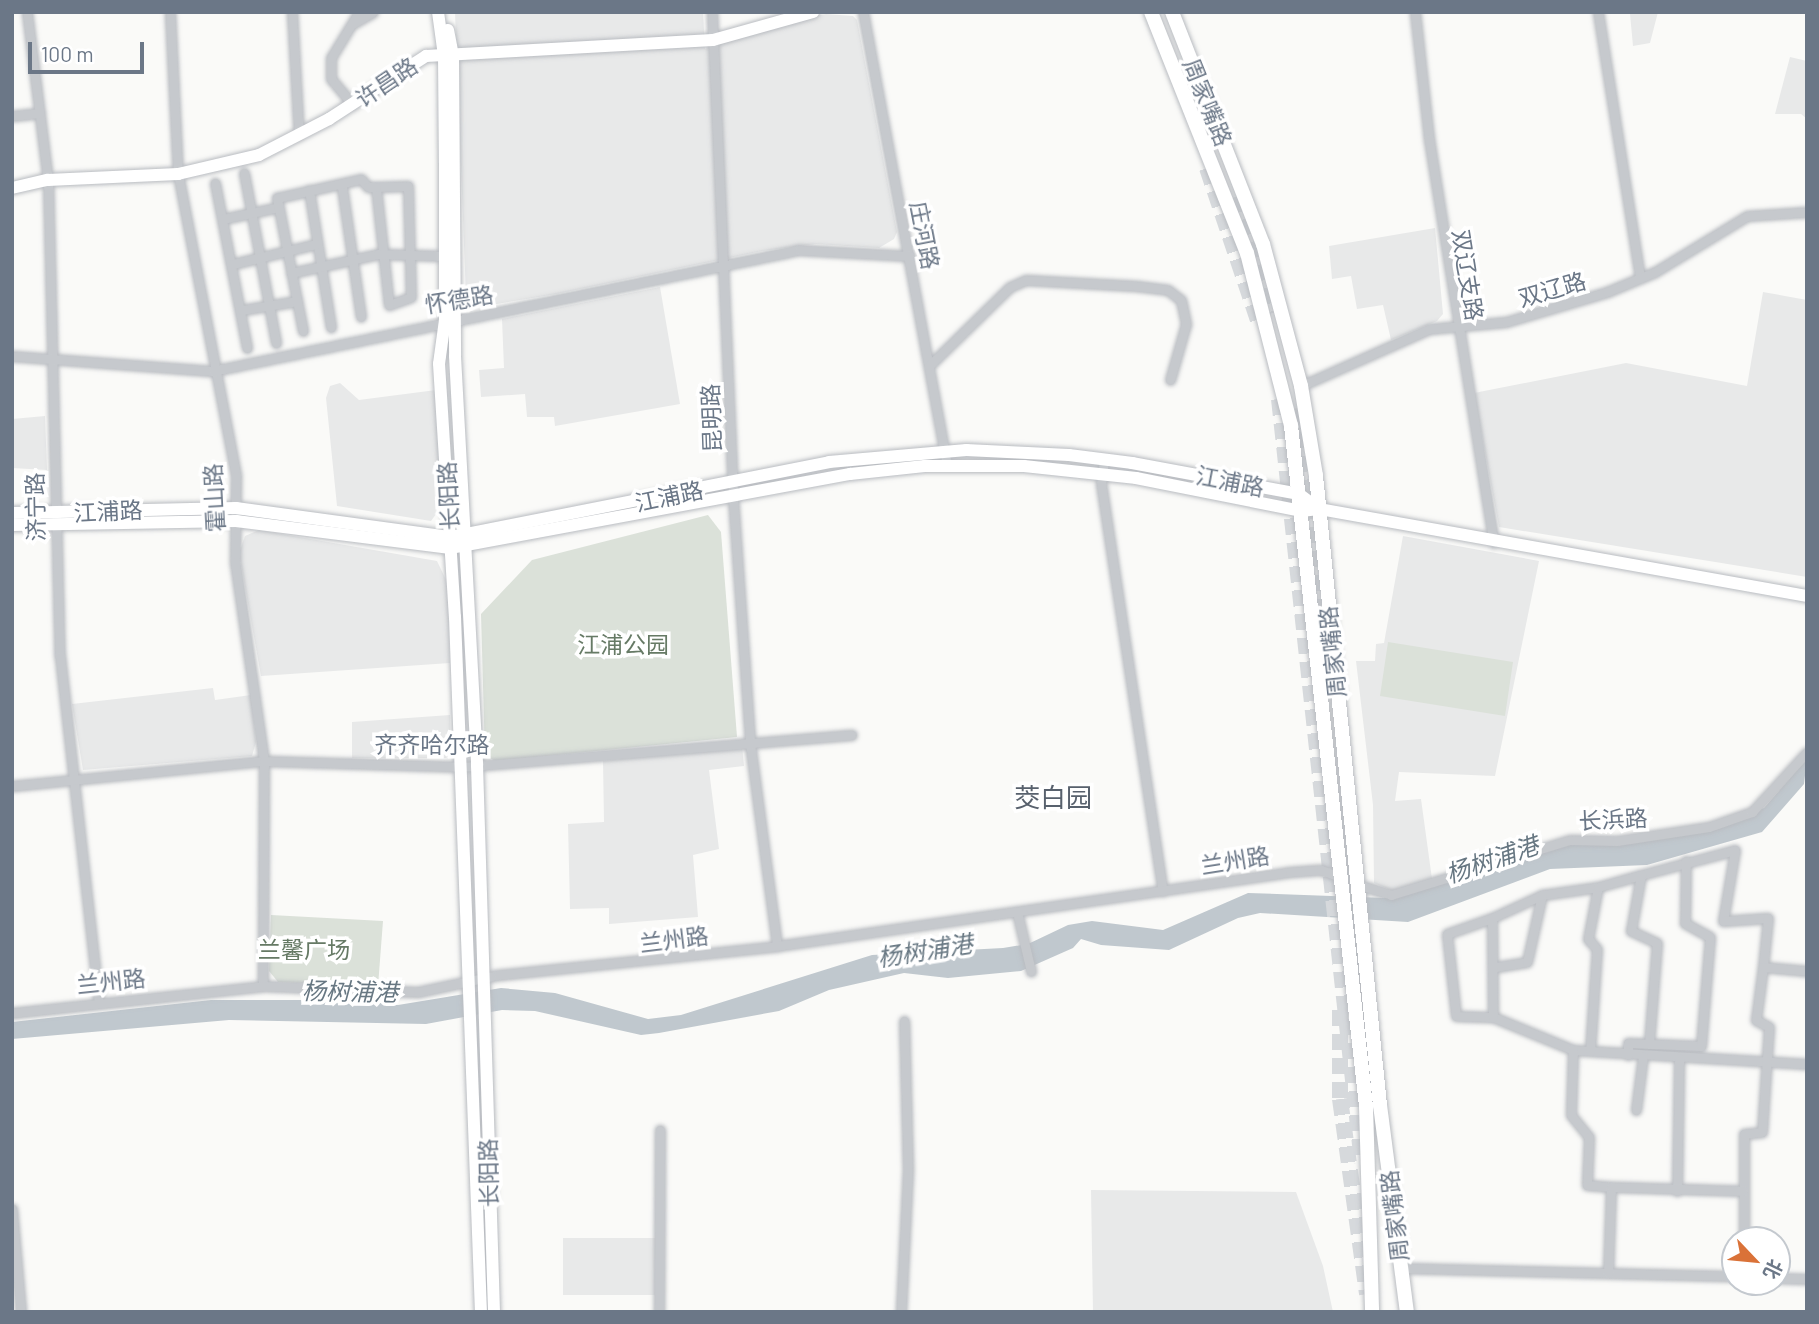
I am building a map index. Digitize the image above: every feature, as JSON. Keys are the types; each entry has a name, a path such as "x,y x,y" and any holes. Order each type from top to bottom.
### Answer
{"main road":[{"name":"长阳路","path":"438,12 449,56 445,256 455,356 477,765 494,1312"},
{"name":"长阳路","path":"446,12 449,56 451,318 439,364 451,543 461,767 481,1312"},
{"name":"许昌路","path":"12,188 48,180 178,174 259,155 353,105 419,58 713,40 813,12"},
{"name":"周家嘴路","path":"1151,12 1247,253 1287,404 1301,511 1340,897 1366,1106 1374,1307"},
{"name":"周家嘴路","path":"1171,12 1263,244 1301,386 1319,509 1400,1268 1408,1312"},
{"name":"江浦路","path":"466,541 829,462 944,450 1032,452 1301,511 1319,509 1494,543 1807,596"},
{"name":"江浦路","path":"12,525 54,519 236,515 451,543 733,497 860,473 947,466 1103,466 1299,494 1319,509"},
{"name":"江浦路","path":"12,513 54,519"},
{"path":"1401,1312 1403,1291"}],"street":[{"name":"济宁路","path":"27,12 48,180 54,519 60,656 99,1000"},
{"name":"霍山路","path":"170,12 178,174 213,371 236,475 235,562 264,761 263,986"},
{"path":"292,12 299,136"},
{"path":"353,105 331,79 331,58 359,12"},
{"path":"353,24 373,12"},
{"name":"昆明路","path":"712,12 733,497 750,743 777,946"},
{"name":"庄河路","path":"863,12 947,466"},
{"name":"双辽支路","path":"1415,12 1457,328 1494,543"},
{"path":"1598,12 1640,278"},
{"path":"12,117 40,113"},
{"path":"244,173 276,343"},
{"path":"303,331 277,198 309,190 342,187 361,179 368,187 408,186 411,297 388,305 380,254 376,187"},
{"path":"215,183 242,310 247,348"},
{"path":"342,187 349,260 361,317"},
{"path":"309,190 319,266 331,327"},
{"path":"223,219 279,207"},
{"name":"双辽路","path":"1301,386 1429,329 1506,322 1640,278 1747,216 1807,212"},
{"path":"233,264 316,244"},
{"name":"怀德路","path":"12,356 213,371 451,318 500,312 725,264 822,249 910,256"},
{"path":"291,273 380,254 445,256"},
{"path":"929,366 1010,287 1027,280 1136,286 1168,290 1181,300 1186,324 1170,380"},
{"path":"242,310 297,301"},
{"path":"1103,466 1163,891"},
{"name":"齐齐哈尔路","path":"12,786 264,761 461,767 852,735"},
{"name":"长浜路","path":"1338,876 1359,891 1391,895 1570,840 1617,841 1709,827 1752,811 1807,752"},
{"path":"1744,1226 1744,1134 1762,1132 1766,1063 1769,1027 1756,1020 1768,918 1723,921 1735,850 1686,861 1598,887 1542,895 1492,918 1447,934 1456,1016 1493,1017 1573,1050 1643,1056 1766,1063 1807,1064"},
{"path":"1628,1055 1628,1043 1701,1046 1710,937 1685,923 1686,861"},
{"name":"兰州路","path":"12,1013 99,1000 263,986 418,992 485,977 777,946 1315,869 1338,876"},
{"path":"1641,876 1631,931 1657,943 1649,1044"},
{"path":"1590,1051 1597,949 1588,939 1598,887"},
{"path":"1496,967 1527,962 1542,895"},
{"path":"1017,912 1031,971"},
{"path":"1492,918 1496,967 1493,1017"},
{"path":"1763,967 1807,971"},
{"path":"901,1312 908,1170 904,1021"},
{"path":"1573,1050 1571,1115 1589,1138 1587,1185 1677,1191 1743,1191"},
{"path":"1636,1110 1643,1056"},
{"path":"1677,1191 1679,1058"},
{"path":"659,1312 660,1130"},
{"path":"1608,1273 1611,1187"},
{"path":"12,1209 21,1312"},
{"path":"1400,1268 1721,1276"}],"shaded area":[{"path":"455,12 703,12 705,49 799,19 826,14 853,16 857,20 897,232 894,239 879,248 816,244 762,251 556,294 491,305 470,303 466,296"},
{"path":"1601,12 1658,12 1650,43 1633,46 1630,14"},
{"path":"1790,57 1807,61 1807,119 1801,114 1775,114"},
{"path":"1435,228 1443,314 1437,321 1391,340 1383,305 1357,309 1351,276 1332,279 1329,246"},
{"path":"660,287 680,404 555,426 554,417 527,417 525,394 481,397 479,370 504,368 502,319"},
{"path":"1763,292 1807,300 1807,577 1499,527 1474,393 1626,363 1747,386"},
{"path":"340,383 359,400 436,390 442,506 431,521 337,506 326,398 330,386"},
{"path":"45,416 47,470 12,468 12,419"},
{"path":"259,530 437,561 448,584 450,663 261,676 239,553 245,536"},
{"path":"1403,536 1539,561 1495,776 1399,772 1395,801 1421,799 1432,879 1395,892 1374,883 1373,805 1356,661 1375,661 1376,644 1384,643"},
{"path":"213,688 215,700 251,695 256,742 252,756 83,770 72,704"},
{"path":"450,715 451,754 446,758 352,758 352,722"},
{"path":"742,746 744,766 709,770 719,849 693,855 698,917 609,924 609,908 570,909 568,824 604,822 603,761"},
{"name":"杨树浦港","path":"1807,759 1804,784 1762,832 1647,865 1550,869 1408,922 1260,913 1238,918 1169,950 1101,945 1081,939 1073,948 1021,971 948,978 904,973 829,990 779,1011 641,1035 535,1011 502,1010 426,1024 229,1020 12,1039 12,1022 211,1000 355,1000 398,1005 501,988 555,993 648,1019 681,1015 872,955 1003,948 1028,944 1068,925 1092,921 1163,930 1248,893 1386,898 1570,844 1633,843 1697,832 1764,808"},
{"path":"1091,1190 1296,1192 1323,1266 1333,1312 1093,1312"},
{"path":"563,1238 656,1238 656,1295 563,1295"}],"green space":[{"name":"江浦公园","path":"708,515 721,532 737,737 496,761 485,756 481,614 532,560"},
{"path":"1388,642 1513,662 1505,716 1380,696"},
{"name":"兰馨广场","path":"271,915 383,921 378,986 278,982 269,971"}],"tunnel":[{"path":"1207,168 1259,323"},
{"path":"1238,196 1275,312"},
{"path":"1279,399 1362,1163"},
{"path":"1299,408 1327,646"},
{"path":"1340,1010 1340,1099 1367,1294"}],"district":[{"name":"茭白园","path":"1053,797"}]}
